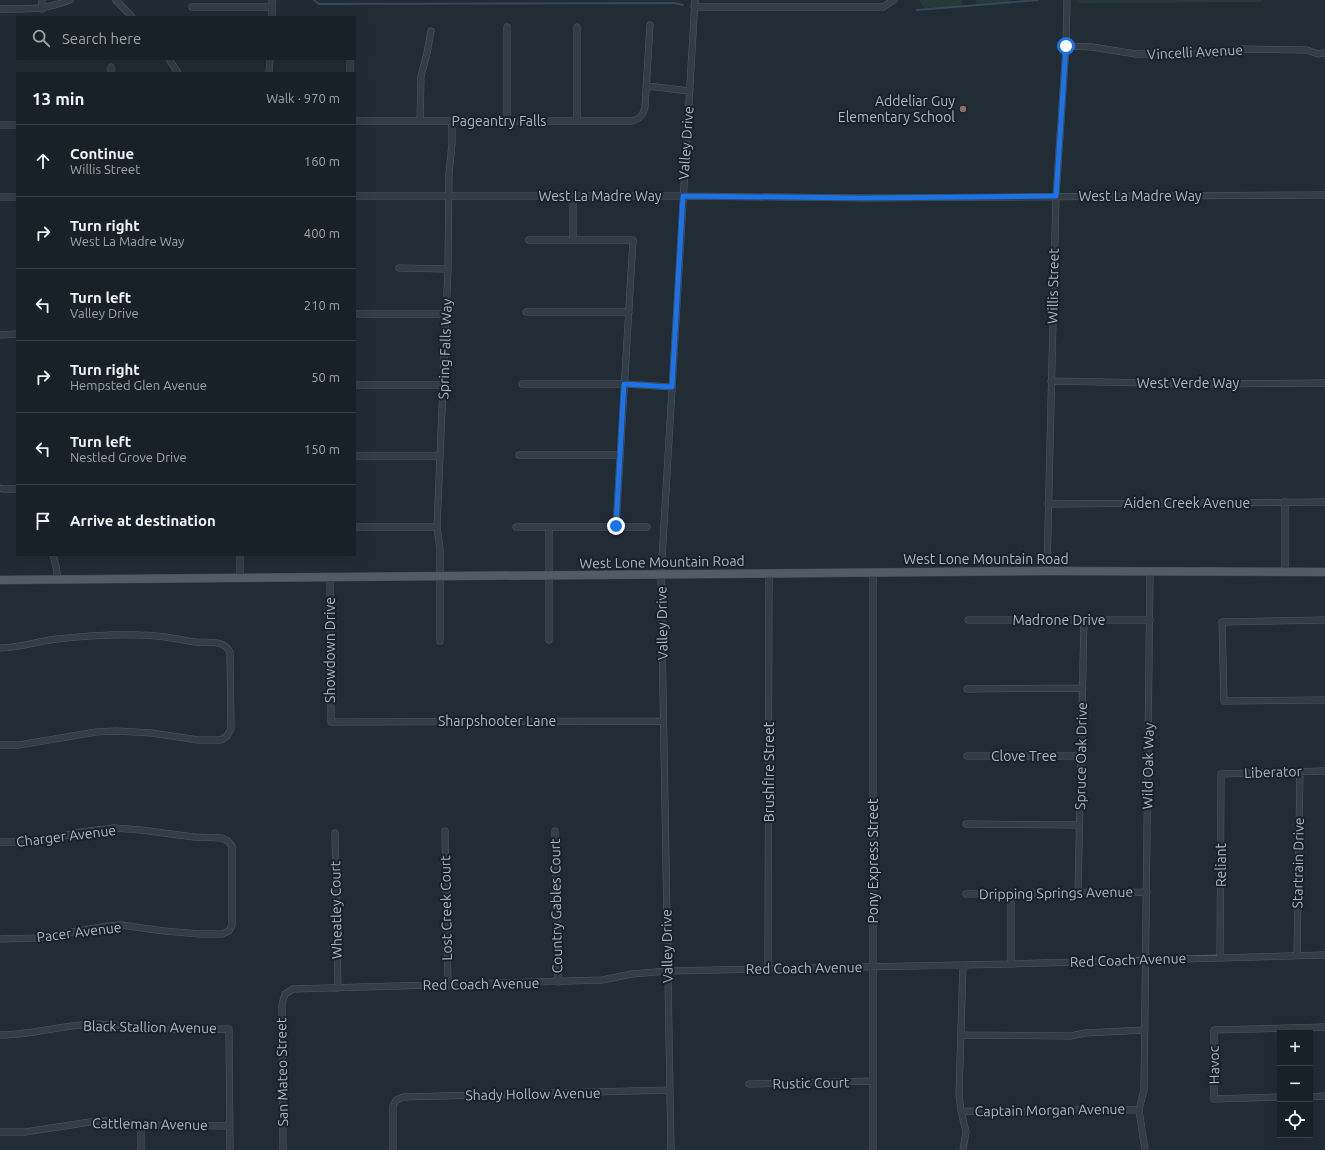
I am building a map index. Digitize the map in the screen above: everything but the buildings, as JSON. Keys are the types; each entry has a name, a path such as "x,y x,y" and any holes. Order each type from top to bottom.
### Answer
{"main road":[{"name":"West Lone Mountain Road","path":"0,580 1047,571 1325,572"}],"street":[{"path":"42,0 42,9"},
{"path":"0,9 42,9 70,0"},
{"path":"116,0 131,16"},
{"path":"272,0 272,16"},
{"name":"Valley Drive","path":"671,1150 661,575 695,0"},
{"path":"794,0 794,8"},
{"path":"694,8 883,6 894,0"},
{"name":"Willis Street","path":"1047,571 1056,196 1066,46 1067,0"},
{"path":"192,7 272,7"},
{"path":"650,25 647,86 690,91"},
{"path":"507,27 507,121"},
{"path":"577,27 577,121"},
{"path":"420,121 421,76 431,31"},
{"name":"Vincelli Avenue","path":"1066,46 1092,47 1136,54 1219,54 1240,49 1307,50 1318,54 1325,53"},
{"path":"170,60 177,72"},
{"path":"269,72 270,60"},
{"path":"350,60 350,72"},
{"name":"Pageantry Falls","path":"356,121 632,121 638,119 644,113 647,86"},
{"name":"Spring Falls Way","path":"440,640 440,549 437,527 448,269 448,195 452,144 452,121"},
{"path":"0,125 16,125"},
{"name":"West La Madre Way","path":"356,196 448,195 843,198 1325,195"},
{"path":"573,196 573,240"},
{"path":"0,197 16,197"},
{"path":"529,240 634,240 616,526"},
{"path":"399,268 448,269"},
{"path":"526,312 629,312"},
{"path":"356,314 446,314"},
{"path":"0,335 16,334"},
{"name":"West Verde Way","path":"1051,381 1200,384 1325,383"},
{"path":"522,384 624,384 672,387"},
{"path":"356,385 443,385"},
{"path":"519,455 620,455"},
{"path":"356,456 440,456"},
{"path":"0,488 16,489"},
{"path":"1285,502 1285,572"},
{"name":"Aiden Creek Avenue","path":"1048,504 1325,502"},
{"path":"356,527 437,527"},
{"path":"516,527 646,527"},
{"path":"549,527 549,640"},
{"path":"53,556 58,580"},
{"path":"240,556 240,578"},
{"name":"Wild Oak Way","path":"1139,1110 1144,1090 1150,572"},
{"name":"Pony Express Street","path":"873,573 873,1150"},
{"name":"Brushfire Street","path":"768,969 769,574"},
{"name":"Showdown Drive","path":"330,578 331,722"},
{"name":"Madrone Drive","path":"968,620 1150,620"},
{"name":"Spruce Oak Drive","path":"1078,893 1084,620"},
{"path":"1325,620 1222,622 1224,701 1325,700"},
{"path":"0,648 10,648 56,639 100,635 141,635 198,642 220,643 227,646 230,652 231,729 227,736 221,740 198,740 152,733 116,731 96,732 19,745 0,745"},
{"path":"967,689 1083,688"},
{"name":"Sharpshooter Lane","path":"331,722 663,721"},
{"name":"Clove Tree","path":"967,756 1081,756"},
{"name":"Liberator","path":"1221,774 1325,771"},
{"name":"Startrain Drive","path":"1297,955 1300,772"},
{"name":"Reliant","path":"1220,957 1221,774"},
{"path":"966,824 1079,825"},
{"name":"Charger Avenue","path":"0,842 49,839 82,832 114,828 222,838 228,840 232,846 232,925 229,930"},
{"name":"Lost Creek Court","path":"445,831 448,985"},
{"name":"Country Gables Court","path":"555,831 558,982"},
{"name":"Wheatley Court","path":"335,832 338,988"},
{"name":"Dripping Springs Avenue","path":"966,894 1147,892"},
{"path":"1011,893 1012,964"},
{"name":"Pacer Avenue","path":"0,939 37,938 121,925 200,934 222,934 229,930"},
{"name":"Red Coach Avenue","path":"285,994 293,989 602,980 632,974 668,971 1012,964 1325,954"},
{"path":"963,965 959,1096 960,1111 966,1132 963,1150"},
{"name":"San Mateo Street","path":"283,1150 282,1004 285,994"},
{"name":"Black Stallion Avenue","path":"0,1035 16,1035 95,1024 119,1025 147,1029 229,1029 229,1126"},
{"name":"Havoc","path":"1277,1097 1214,1099 1214,1030 1325,1027"},
{"path":"961,1035 1071,1036 1085,1033 1145,1030"},
{"name":"Rustic Court","path":"749,1084 873,1081"},
{"name":"Shady Hollow Avenue","path":"393,1150 393,1106 396,1100 403,1097 670,1090"},
{"path":"1313,1096 1325,1096"},
{"name":"Captain Morgan Avenue","path":"960,1111 1045,1112 1094,1109 1139,1110"},
{"path":"1139,1110 1145,1150"},
{"name":"Cattleman Avenue","path":"0,1132 25,1132 97,1121 112,1121 141,1125 229,1126"},
{"path":"141,1125 141,1150"},
{"path":"229,1126 230,1150"}],"green space":[{"path":"919,0 962,0 962,7 924,8"},
{"path":"976,0 1012,0 1009,2 976,4"},
{"path":"1077,0 1262,0 1262,2 1077,3"}],"waterway":[{"path":"314,0 319,4 674,3 683,5"},
{"path":"917,10 1038,0"}],"place":[{"name":"Addeliar Guy Elementary School","path":"963,109"}],"route":[{"path":"616,526 624,384 672,387 683,196 865,198 1056,196 1066,46"}]}
